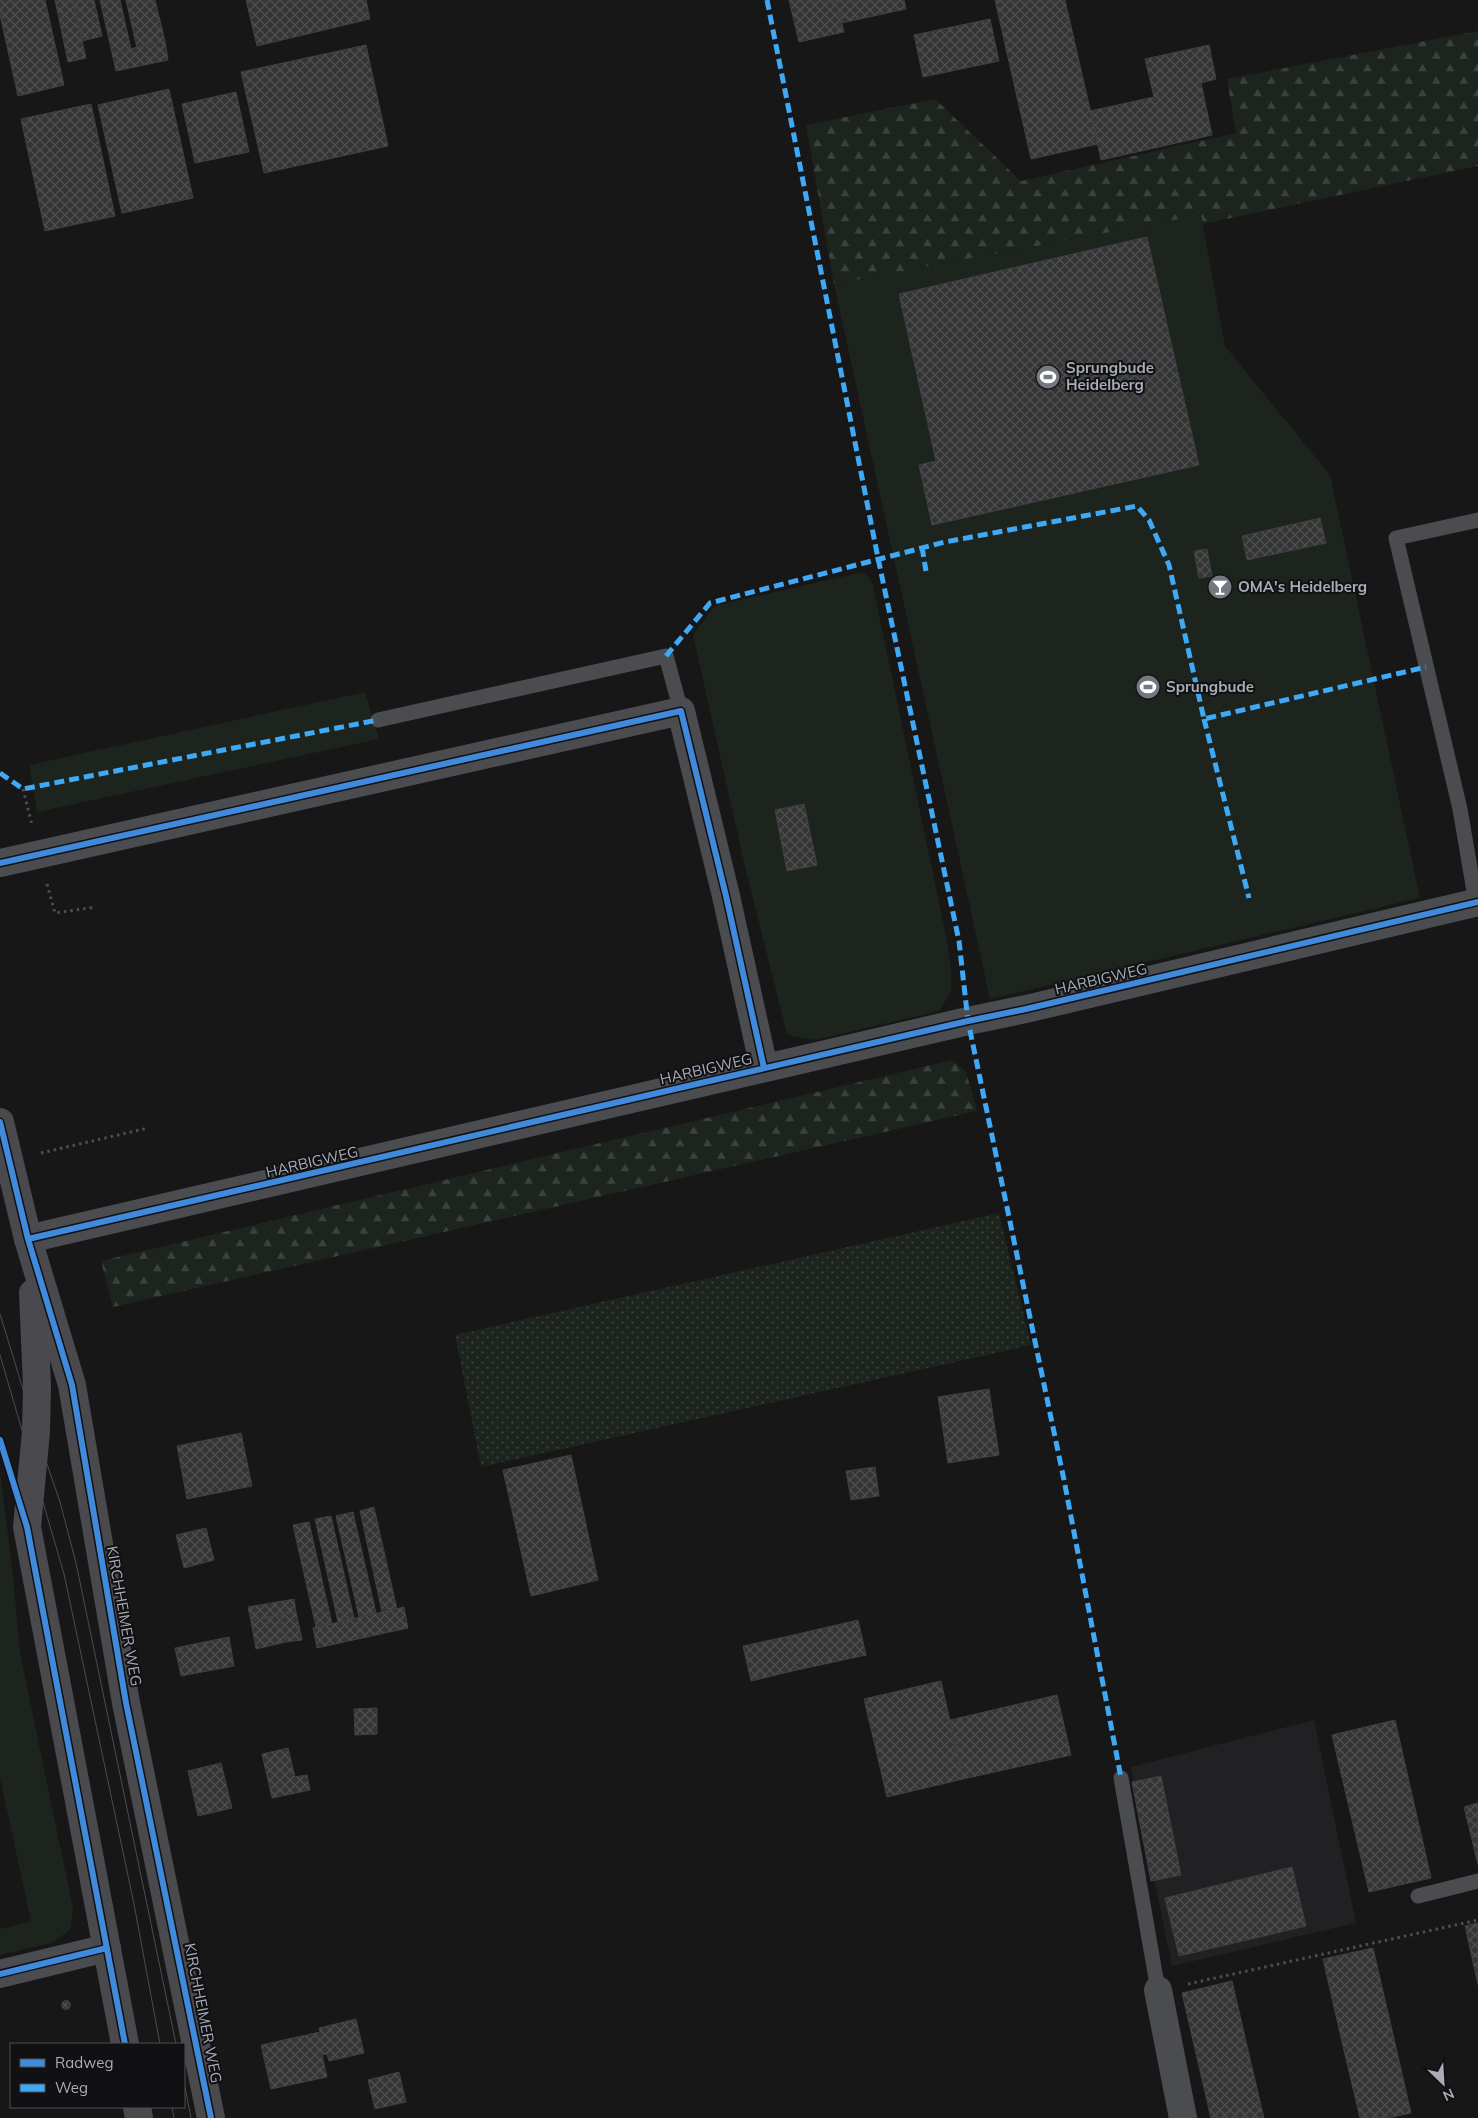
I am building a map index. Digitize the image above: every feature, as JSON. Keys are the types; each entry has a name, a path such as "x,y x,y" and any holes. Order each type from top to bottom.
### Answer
{"street":[{"path":"0,863 681,710 720,868 764,1068"},
{"name":"HARBIGWEG","path":"28,1240 764,1068 968,1021 1026,1010 1477,902"},
{"name":"KIRCHHEIMER WEG","path":"0,1122 28,1240 72,1385 126,1703 211,2118"},
{"name":"KIRCHHEIMER WEG","path":"28,1240 34,1306 37,1386 36,1432 27,1527 126,2043"},
{"path":"0,1974 107,1948"},
{"path":"1158,1990 1183,2118"}],"lane":[{"path":"1477,902 1460,809 1396,538 1478,520"},
{"path":"378,720 666,656 681,710"},
{"path":"1121,1778 1158,1990"},
{"path":"1418,1896 1478,1881"}],"path":[{"path":"55,913 96,907"},
{"path":"55,1149 148,1128"},
{"path":"1158,1990 1478,1920"}],"shaded area":[{"path":"1314,1720 1356,1923 1172,1966 1131,1767"}],"green space":[{"path":"1478,31 1478,166 1203,224 1201,215 834,284 806,125 935,99 1021,181 1236,133 1227,79"},
{"name":"Sprungbude","path":"1201,215 1225,346 1330,475 1420,898 990,999 834,284"},
{"path":"863,572 872,581 947,941 951,970 951,992 939,1011 815,1040 787,1035 744,863 693,635 714,606"},
{"path":"365,692 379,739 37,812 29,765"},
{"path":"952,1060 966,1072 977,1111 113,1307 101,1261"},
{"path":"999,1213 1031,1345 481,1467 455,1335"},
{"path":"0,1471 20,1653 73,1908 71,1929 52,1943 0,1955 0,1929 31,1921 0,1778"}],"building":[{"path":"0,0 45,0 64,85 18,96 0,15"},
{"path":"55,0 73,0 86,58 68,62"},
{"path":"73,0 94,0 102,36 82,41"},
{"path":"100,0 120,0 131,49 112,53"},
{"path":"126,0 155,0 165,41 137,48"},
{"path":"246,0 366,0 370,19 257,46"},
{"path":"789,0 836,0 844,32 799,42"},
{"path":"836,0 904,0 906,9 841,23"},
{"path":"995,0 1065,0 1098,144 1031,159"},
{"path":"990,19 999,61 923,77 914,35"},
{"path":"165,41 168,60 116,71 112,53"},
{"path":"366,45 388,146 264,173 241,72"},
{"path":"1209,45 1216,79 1201,83 1212,135 1101,160 1090,111 1154,97 1145,59"},
{"path":"169,89 193,198 122,213 98,105"},
{"path":"236,92 249,152 195,163 182,104"},
{"path":"91,104 115,216 45,231 21,119"},
{"name":"Sprungbude Heidelberg","path":"1147,237 1199,465 932,525 919,465 936,461 899,294"},
{"path":"1320,518 1326,543 1247,560 1242,536"},
{"path":"1207,549 1212,576 1199,578 1194,551"},
{"path":"804,804 817,865 787,871 775,810"},
{"path":"989,1389 999,1455 948,1463 938,1397"},
{"path":"241,1433 252,1486 187,1499 177,1446"},
{"path":"571,1455 598,1580 531,1596 503,1470"},
{"path":"875,1467 879,1496 851,1500 846,1471"},
{"path":"374,1507 397,1609 382,1612 360,1511"},
{"path":"353,1512 376,1613 359,1617 336,1516"},
{"path":"331,1516 354,1618 338,1622 315,1519"},
{"path":"309,1522 332,1624 316,1627 293,1525"},
{"path":"206,1528 214,1560 184,1568 176,1535"},
{"path":"294,1599 296,1612 251,1621 248,1607"},
{"path":"404,1607 408,1628 317,1648 313,1628"},
{"path":"296,1612 302,1640 286,1642 280,1615"},
{"path":"280,1615 286,1642 256,1649 251,1621"},
{"path":"858,1620 866,1655 797,1670 789,1636"},
{"path":"789,1636 797,1670 751,1681 743,1646"},
{"path":"229,1637 234,1666 181,1676 175,1648"},
{"path":"941,1681 963,1779 887,1797 864,1699"},
{"path":"1057,1695 1071,1755 963,1779 950,1720"},
{"path":"377,1708 377,1734 355,1735 354,1709"},
{"path":"1395,1720 1431,1878 1369,1892 1332,1735"},
{"path":"288,1748 295,1777 307,1775 310,1790 272,1798 262,1754"},
{"path":"221,1763 232,1808 198,1816 188,1771"},
{"path":"1161,1776 1181,1875 1151,1881 1132,1782"},
{"path":"1478,1803 1478,1865 1464,1807"},
{"path":"1292,1867 1306,1926 1179,1956 1165,1898"},
{"path":"1478,1923 1478,1985 1465,1926"},
{"path":"1373,1948 1392,2030 1342,2042 1323,1959"},
{"path":"1232,1981 1251,2063 1201,2075 1182,1993"},
{"path":"66,2000 71,2005 66,2010 61,2005"},
{"path":"356,2019 364,2053 329,2061 327,2054 322,2055 327,2077 271,2089 261,2045 320,2032 319,2028"},
{"path":"1392,2030 1411,2113 1388,2118 1360,2118 1342,2042"},
{"path":"1251,2063 1264,2118 1211,2118 1201,2075"},
{"path":"399,2072 406,2102 375,2109 368,2080"}],"tram line":[{"path":"0,1314 36,1432 60,1502 76,1563 176,2043"},
{"path":"0,1355 64,1574 134,1904 160,2043"},
{"path":"185,2087 191,2118"},
{"path":"172,2108 174,2118"}],"marked path":[{"path":"767,0 878,558 959,941 968,1021 1064,1480 1121,1778"},
{"path":"666,656 710,603 945,542 1137,506 1149,520 1169,565 1204,719 1426,667"},
{"path":"922,547 926,571"},
{"path":"1204,719 1249,898"},
{"path":"0,773 23,789 378,720"}],"cycle path":[{"path":"0,863 681,711 726,896 764,1068"},
{"path":"28,1239 1026,1009 1478,902"},
{"path":"0,1122 28,1239 72,1385 126,1703 211,2118"},
{"path":"0,1440 27,1527 125,2043"},
{"path":"0,1974 107,1948"}],"place":[{"name":"Sprungbude Heidelberg","path":"1048,377"},
{"name":"OMA's Heidelberg","path":"1220,587"},
{"name":"Sprungbude","path":"1148,687"}]}
